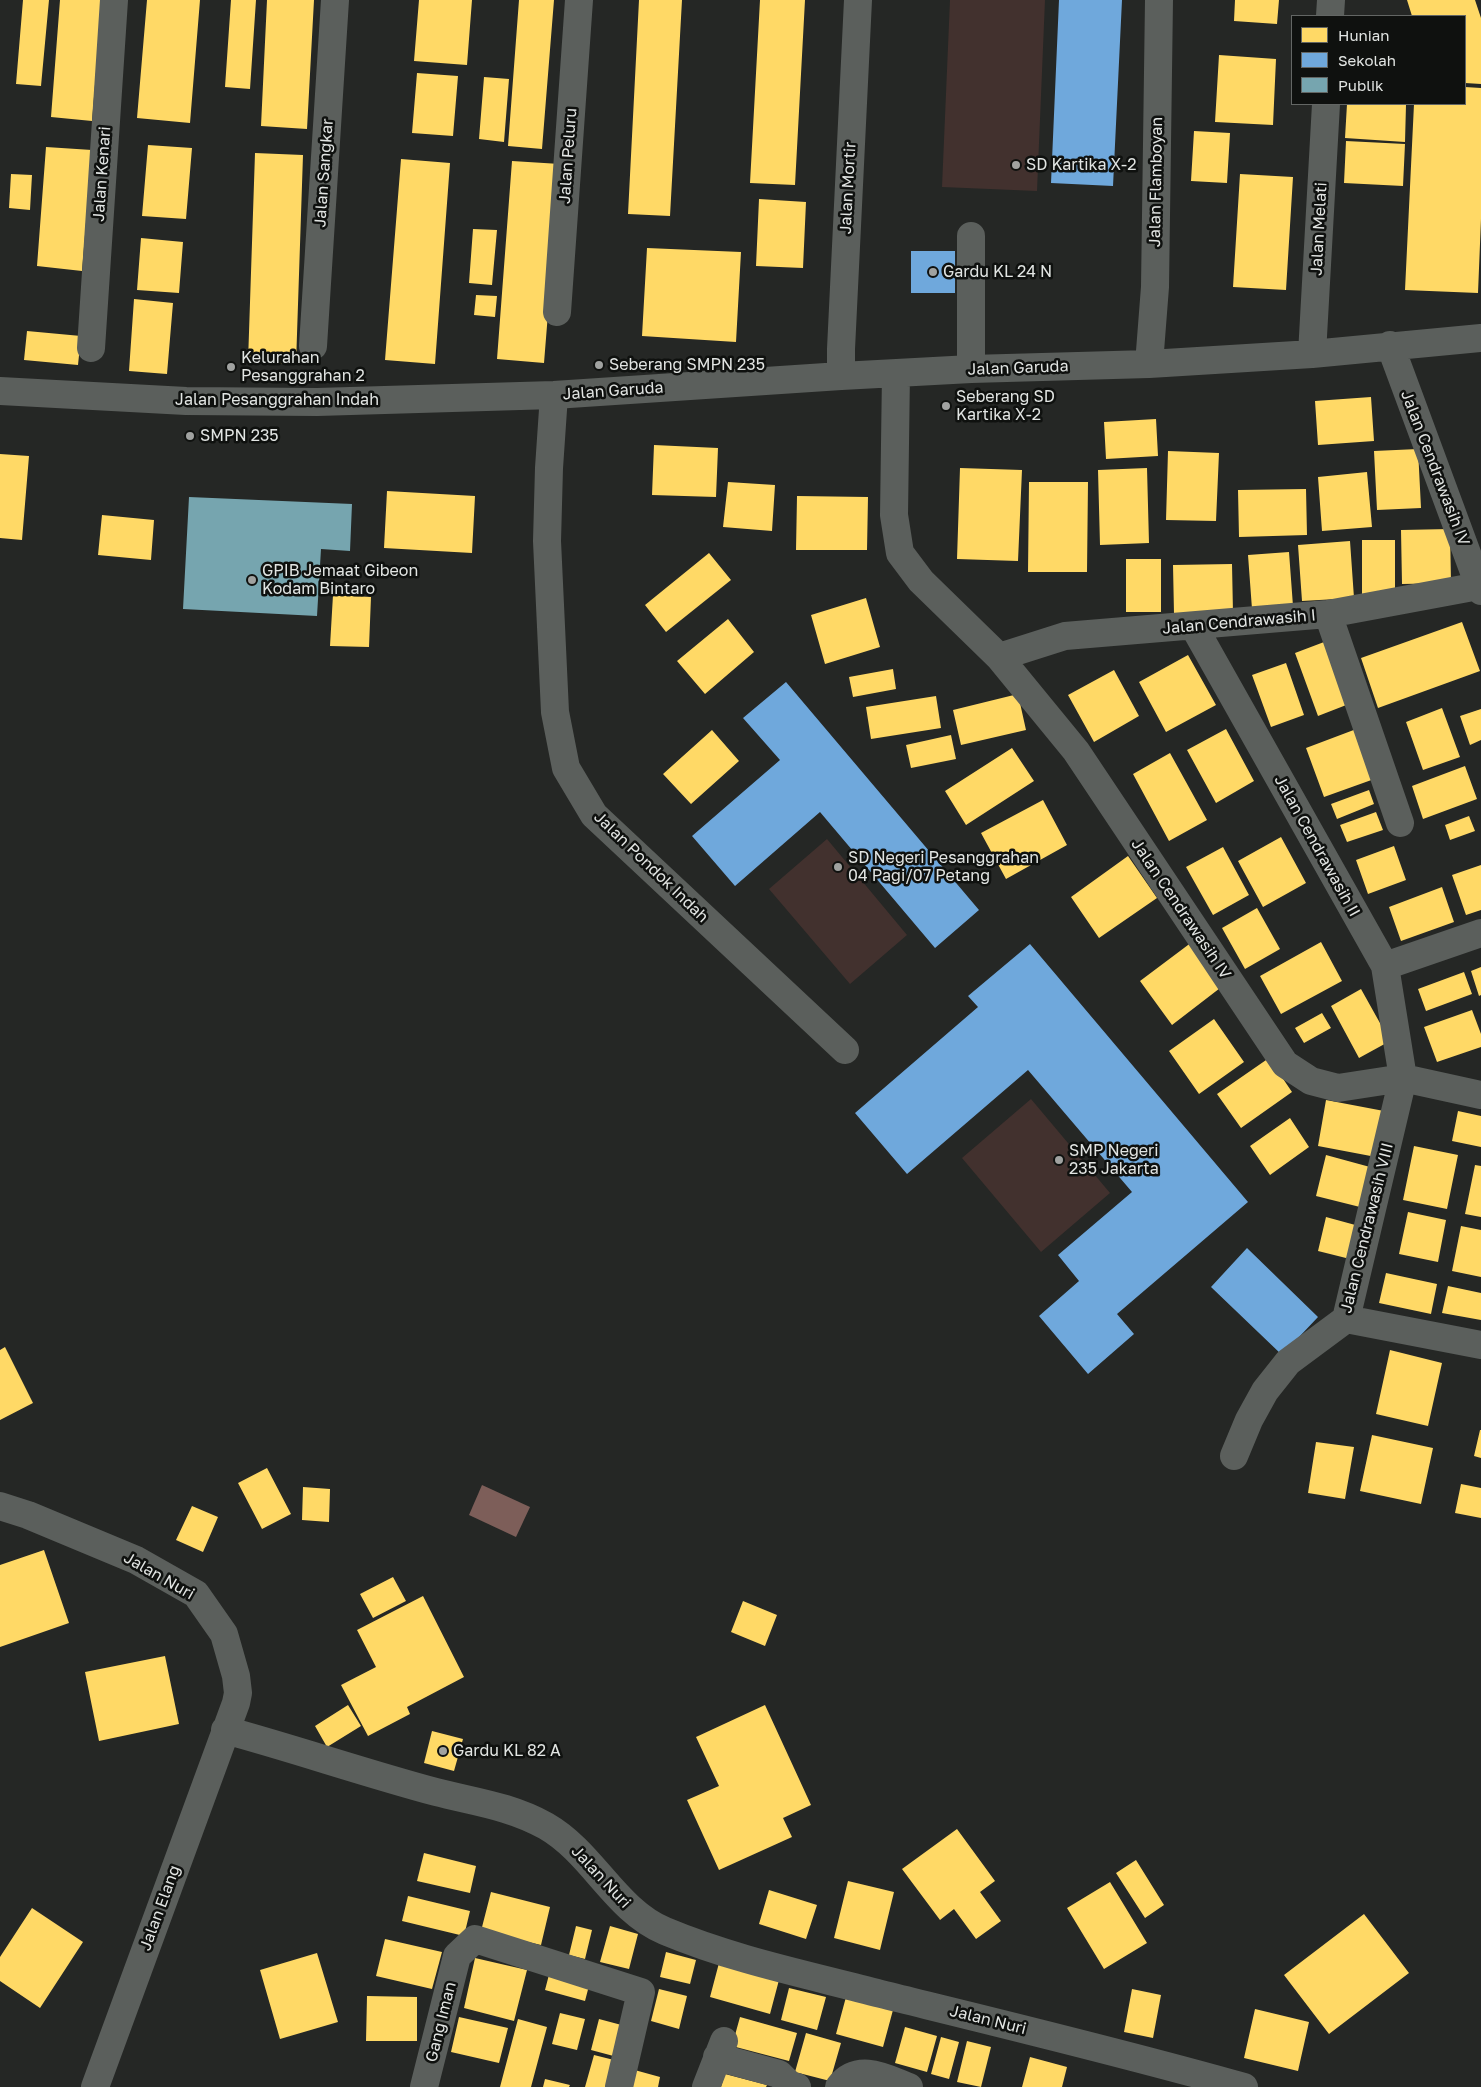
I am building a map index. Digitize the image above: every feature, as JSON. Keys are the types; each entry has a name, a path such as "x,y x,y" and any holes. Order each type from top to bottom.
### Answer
{"street":[{"name":"Jalan Kenari","path":"91,348 114,0"},
{"name":"Jalan Sangkar","path":"313,346 335,0"},
{"name":"Jalan Peluru","path":"557,312 579,0"},
{"name":"Jalan Mortir","path":"841,376 858,0"},
{"name":"Jalan Flamboyan","path":"1148,364 1155,287 1160,0"},
{"path":"1330,15 1331,0"},
{"name":"Jalan Melati","path":"1312,354 1326,105"},
{"path":"971,236 971,369"},
{"name":"Jalan Garuda","path":"554,395 841,376 971,369 1148,364 1312,354 1390,345 1481,338"},
{"name":"Jalan Cendrawasih IV","path":"1390,345 1480,589"},
{"name":"Jalan Cendrawasih IV","path":"896,374 894,515 900,553 921,581 999,656 1076,751 1285,1064 1311,1081 1338,1088 1403,1078"},
{"name":"Jalan Pesanggrahan Indah","path":"0,391 186,401 317,402 554,395"},
{"name":"Jalan Pondok Indah","path":"554,395 548,468 547,541 555,712 566,768 594,815 846,1050"},
{"name":"Jalan Cendrawasih I","path":"999,656 1065,636 1328,614 1480,589"},
{"path":"1328,614 1400,823"},
{"name":"Jalan Cendrawasih II","path":"1194,626 1385,966 1403,1078"},
{"path":"1385,966 1481,933"},
{"path":"1403,1078 1481,1095"},
{"name":"Jalan Cendrawasih VIII","path":"1234,1456 1249,1420 1265,1391 1288,1362 1346,1319 1403,1078"},
{"path":"1346,1319 1481,1345"},
{"name":"Jalan Nuri","path":"0,1506 28,1515 136,1560 196,1594 224,1634 236,1676 238,1693 236,1703 225,1730 437,1792 502,1806 547,1827 581,1852 631,1910 662,1929 713,1949 796,1972 1148,2060 1244,2087"},
{"name":"Jalan Elang","path":"95,2087 225,1730"},
{"name":"Gang Iman","path":"424,2087 457,1956 475,1939 641,1992 618,2087"},
{"path":"706,2087 721,2049 780,2074 790,2085 797,2087"},
{"path":"839,2087 850,2077 863,2073 873,2073 909,2087"}],"shaded area":[{"path":"950,0 1045,0 1037,191 942,187"},
{"path":"827,839 907,935 850,984 769,889"},
{"path":"1031,1099 1110,1193 1041,1252 962,1158"},
{"path":"482,1485 530,1507 516,1537 469,1515"}],"building: Hunian":[{"path":"23,0 49,0 41,86 16,84"},
{"path":"60,0 102,0 92,121 51,117"},
{"path":"147,0 200,0 190,123 137,118"},
{"path":"231,0 256,0 250,89 225,87"},
{"path":"267,0 314,0 307,129 261,126"},
{"path":"419,0 472,0 467,65 414,61"},
{"path":"519,0 554,0 542,149 508,146"},
{"path":"639,0 682,0 670,216 628,214"},
{"path":"760,0 805,0 795,185 750,183"},
{"path":"1235,0 1279,0 1277,24 1234,21"},
{"path":"1407,0 1475,0 1481,18 1481,84 1466,83 1466,15 1412,15"},
{"path":"1219,55 1276,59 1273,125 1215,122"},
{"path":"417,73 458,76 453,136 412,133"},
{"path":"484,77 509,79 504,142 479,139"},
{"path":"1466,87 1481,88 1481,219 1478,293 1405,290 1414,105 1466,105"},
{"path":"1347,105 1406,105 1405,142 1345,138"},
{"path":"1194,131 1230,133 1227,183 1191,181"},
{"path":"1346,141 1405,144 1403,186 1344,183"},
{"path":"148,145 192,148 186,219 142,216"},
{"path":"46,147 92,150 82,271 37,266"},
{"path":"255,153 303,155 296,364 248,362"},
{"path":"401,159 450,163 435,364 385,360"},
{"path":"512,161 560,164 544,363 497,359"},
{"path":"11,174 32,175 30,210 9,208"},
{"path":"1240,174 1293,177 1286,290 1233,287"},
{"path":"759,199 806,202 803,268 756,266"},
{"path":"473,229 497,230 492,285 469,283"},
{"path":"141,238 183,242 179,293 137,290"},
{"path":"647,248 741,252 736,342 642,336"},
{"path":"476,295 497,296 495,317 474,315"},
{"path":"134,299 173,303 167,374 129,371"},
{"path":"27,331 81,336 78,365 24,360"},
{"path":"1371,397 1374,441 1318,445 1315,401"},
{"path":"1156,419 1158,456 1106,459 1104,422"},
{"path":"654,445 718,448 716,497 652,495"},
{"path":"1418,449 1421,508 1377,510 1374,451"},
{"path":"1168,451 1219,453 1216,521 1166,520"},
{"path":"0,454 29,456 22,540 0,538"},
{"path":"960,468 1022,470 1018,561 957,559"},
{"path":"1147,468 1149,543 1100,545 1098,470"},
{"path":"1367,472 1372,527 1322,531 1318,477"},
{"path":"728,482 775,485 772,531 723,527"},
{"path":"1029,482 1088,482 1087,572 1028,572"},
{"path":"1306,489 1307,535 1239,537 1238,490"},
{"path":"387,491 475,496 472,553 384,548"},
{"path":"797,496 868,497 867,550 796,550"},
{"path":"102,515 154,520 151,560 98,555"},
{"path":"1450,529 1451,583 1402,584 1401,530"},
{"path":"1362,540 1395,540 1395,598 1362,598"},
{"path":"1350,541 1354,598 1302,601 1298,545"},
{"path":"1289,552 1293,606 1252,609 1248,555"},
{"path":"709,553 731,580 666,632 645,605"},
{"path":"1126,559 1161,559 1161,612 1126,612"},
{"path":"1232,564 1233,613 1174,614 1173,565"},
{"path":"333,595 371,597 369,647 330,646"},
{"path":"866,598 880,647 825,664 811,615"},
{"path":"728,619 754,652 705,694 677,661"},
{"path":"1462,622 1480,671 1378,708 1361,658"},
{"path":"1332,639 1354,702 1318,716 1295,653"},
{"path":"1188,655 1216,705 1166,732 1139,682"},
{"path":"1286,663 1304,715 1271,727 1252,675"},
{"path":"893,669 896,689 853,697 849,677"},
{"path":"1114,670 1139,716 1094,742 1068,695"},
{"path":"1018,694 1026,730 961,745 953,710"},
{"path":"936,696 941,728 871,739 866,707"},
{"path":"1442,708 1460,757 1423,770 1406,722"},
{"path":"1481,709 1481,740 1470,745 1460,716"},
{"path":"1359,728 1377,778 1324,797 1306,748"},
{"path":"1226,729 1254,781 1216,803 1187,750"},
{"path":"712,730 739,761 691,804 663,774"},
{"path":"951,735 956,759 911,768 906,745"},
{"path":"1012,748 1034,781 966,825 945,791"},
{"path":"1170,753 1207,820 1169,841 1133,774"},
{"path":"1465,766 1477,799 1423,819 1412,786"},
{"path":"1369,790 1374,804 1337,819 1331,804"},
{"path":"1043,800 1067,845 1006,879 981,833"},
{"path":"1376,812 1383,830 1347,842 1340,825"},
{"path":"1469,816 1475,831 1450,840 1445,825"},
{"path":"1281,837 1306,883 1263,907 1238,861"},
{"path":"1394,846 1406,880 1368,894 1356,860"},
{"path":"1223,847 1249,895 1213,915 1186,867"},
{"path":"1128,856 1157,898 1099,938 1071,897"},
{"path":"1481,865 1481,910 1466,915 1452,875"},
{"path":"1442,887 1454,922 1401,941 1389,907"},
{"path":"1257,908 1280,949 1245,969 1222,928"},
{"path":"1192,942 1224,985 1172,1025 1140,981"},
{"path":"1321,942 1342,981 1281,1014 1260,976"},
{"path":"1481,967 1481,995 1479,996 1471,971"},
{"path":"1464,972 1472,994 1426,1011 1418,989"},
{"path":"1361,989 1390,1041 1359,1058 1331,1006"},
{"path":"1472,1010 1481,1034 1481,1047 1437,1062 1424,1027"},
{"path":"1322,1013 1331,1028 1304,1043 1295,1028"},
{"path":"1214,1019 1244,1062 1199,1094 1169,1051"},
{"path":"1269,1058 1292,1092 1241,1128 1217,1094"},
{"path":"1326,1100 1384,1111 1376,1157 1318,1146"},
{"path":"1458,1111 1481,1116 1481,1147 1452,1141"},
{"path":"1290,1118 1309,1147 1270,1175 1250,1146"},
{"path":"1414,1146 1458,1155 1447,1209 1403,1200"},
{"path":"1326,1155 1370,1167 1360,1207 1316,1196"},
{"path":"1475,1165 1481,1166 1481,1217 1465,1214"},
{"path":"1408,1212 1446,1220 1438,1262 1399,1254"},
{"path":"1326,1217 1359,1226 1350,1259 1318,1251"},
{"path":"1461,1226 1481,1230 1481,1277 1452,1271"},
{"path":"1386,1273 1437,1284 1431,1314 1379,1303"},
{"path":"1448,1286 1481,1293 1481,1320 1442,1313"},
{"path":"5,1347 33,1403 0,1420 0,1350"},
{"path":"1390,1350 1442,1363 1428,1426 1376,1414"},
{"path":"1481,1430 1481,1458 1474,1456"},
{"path":"1372,1435 1433,1448 1421,1504 1360,1491"},
{"path":"1316,1442 1354,1447 1345,1499 1308,1493"},
{"path":"267,1468 291,1514 262,1529 238,1483"},
{"path":"1461,1484 1481,1488 1481,1518 1455,1513"},
{"path":"303,1487 330,1489 329,1522 302,1520"},
{"path":"192,1506 218,1517 203,1552 176,1540"},
{"path":"44,1550 69,1623 0,1647 0,1565"},
{"path":"393,1577 406,1601 373,1618 360,1594"},
{"path":"423,1596 464,1677 407,1707 410,1714 368,1736 341,1685 376,1667 357,1630"},
{"path":"743,1601 777,1615 765,1646 731,1632"},
{"path":"165,1656 179,1724 99,1741 85,1672"},
{"path":"348,1705 361,1726 327,1747 315,1726"},
{"path":"765,1705 811,1805 783,1818 792,1837 719,1870 687,1800 719,1786 696,1737"},
{"name":"Gardu KL 82 A","path":"432,1731 463,1739 454,1771 424,1763"},
{"path":"957,1829 995,1881 980,1892 1001,1921 976,1939 954,1909 940,1920 902,1869"},
{"path":"424,1853 476,1866 470,1893 417,1881"},
{"path":"1136,1860 1164,1905 1145,1918 1116,1873"},
{"path":"848,1881 894,1892 880,1950 834,1938"},
{"path":"1110,1882 1147,1943 1104,1969 1067,1908"},
{"path":"769,1890 817,1905 806,1939 759,1924"},
{"path":"491,1892 550,1907 541,1945 481,1931"},
{"path":"408,1896 470,1911 464,1936 402,1921"},
{"path":"32,1908 83,1942 40,2008 0,1981 0,1957"},
{"path":"1364,1914 1409,1973 1329,2034 1284,1975"},
{"path":"576,1926 592,1930 585,1959 569,1955"},
{"path":"610,1926 638,1934 629,1969 600,1962"},
{"path":"385,1939 442,1952 432,1989 376,1976"},
{"path":"666,1952 696,1960 690,1984 660,1977"},
{"path":"317,1953 338,2022 280,2039 260,1970"},
{"path":"475,1958 527,1970 514,2021 464,2008"},
{"path":"719,1963 779,1980 770,2014 710,1997"},
{"path":"551,1967 591,1978 585,2001 545,1990"},
{"path":"789,1988 826,1997 817,2030 781,2020"},
{"path":"659,1989 687,1996 679,2029 651,2021"},
{"path":"1132,1989 1161,1995 1153,2038 1124,2032"},
{"path":"367,1996 417,1997 417,2041 366,2041"},
{"path":"846,1997 893,2010 883,2047 836,2034"},
{"path":"1255,2009 1309,2022 1298,2071 1244,2058"},
{"path":"560,2013 585,2019 577,2050 552,2044"},
{"path":"459,2017 508,2028 499,2063 451,2052"},
{"path":"740,2017 797,2033 789,2061 732,2046"},
{"path":"518,2019 547,2027 531,2087 500,2087"},
{"path":"599,2019 629,2027 621,2058 591,2050"},
{"path":"905,2027 937,2036 927,2072 895,2063"},
{"path":"806,2033 841,2043 830,2081 795,2072"},
{"path":"941,2037 959,2042 949,2079 931,2074"},
{"path":"967,2041 991,2047 981,2087 957,2082"},
{"path":"594,2055 618,2061 611,2087 585,2087"},
{"path":"1030,2057 1067,2067 1062,2087 1022,2087"},
{"path":"631,2069 660,2077 658,2087 626,2087"},
{"path":"725,2074 767,2085 766,2087 721,2087"},
{"path":"545,2079 570,2085 569,2087 543,2087"}],"building: Sekolah":[{"path":"1059,0 1122,0 1113,186 1051,183"},
{"name":"Gardu KL 24 N","path":"911,251 955,251 955,293 911,293"},
{"path":"786,682 979,910 935,948 820,812 735,886 692,836 780,760 743,718"},
{"path":"1030,944 1248,1202 1117,1314 1134,1334 1088,1374 1039,1316 1079,1281 1058,1255 1132,1192 1028,1070 907,1174 855,1113 978,1007 968,996"},
{"path":"1247,1248 1318,1317 1282,1355 1211,1287"}],"building: Publik":[{"name":"GPIB Jemaat Gibeon Kodam Bintaro","path":"189,497 352,504 350,551 321,549 317,616 183,609"}],"place":[{"name":"SD Kartika X-2","path":"1016,165"},
{"name":"Gardu KL 24 N","path":"933,272"},
{"name":"Seberang SMPN 235","path":"599,365"},
{"name":"Kelurahan Pesanggrahan 2","path":"231,367"},
{"name":"Seberang SD Kartika X-2","path":"946,406"},
{"name":"SMPN 235","path":"190,436"},
{"name":"GPIB Jemaat Gibeon Kodam Bintaro","path":"252,580"},
{"name":"SD Negeri Pesanggrahan 04 Pagi/07 Petang","path":"838,867"},
{"name":"SMP Negeri 235 Jakarta","path":"1059,1160"},
{"name":"Gardu KL 82 A","path":"443,1751"}]}
